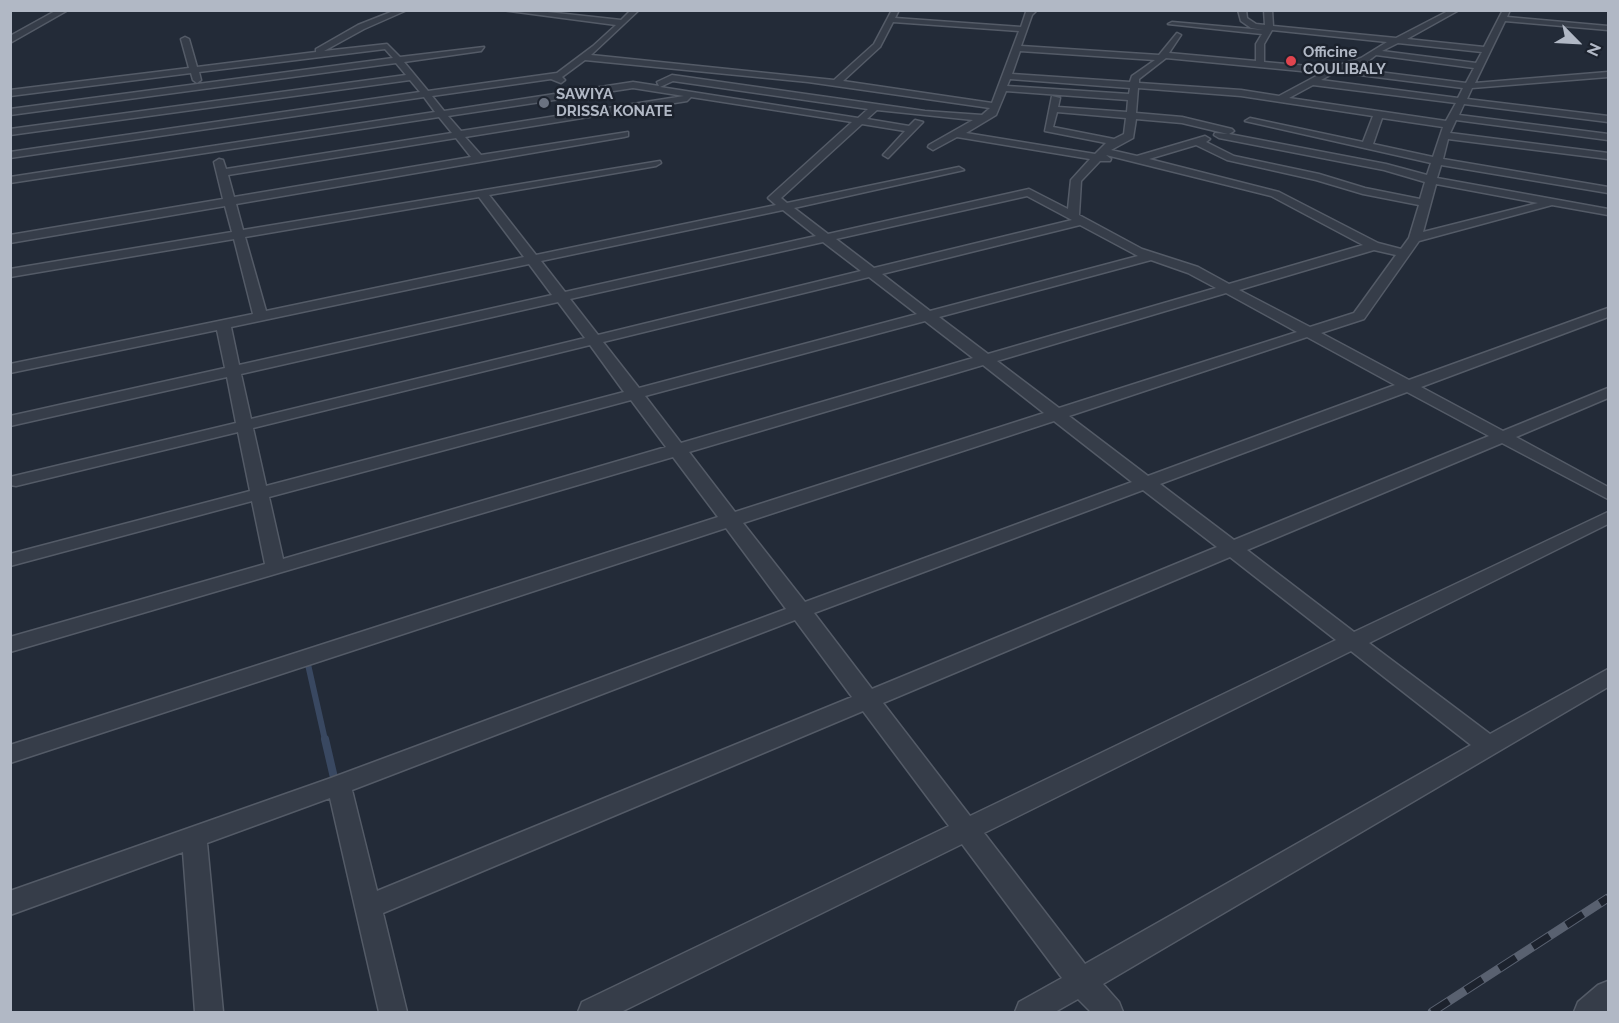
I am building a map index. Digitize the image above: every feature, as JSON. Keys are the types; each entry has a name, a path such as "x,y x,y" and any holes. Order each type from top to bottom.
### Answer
{"street":[{"path":"10,40 64,10"},
{"path":"311,55 361,27 404,10"},
{"path":"505,10 623,23"},
{"path":"10,155 558,75 584,57 636,10"},
{"path":"835,84 877,45 896,10"},
{"path":"933,147 993,113 1023,29 1029,14 1034,10"},
{"path":"1242,10 1244,20 1268,30"},
{"path":"1260,64 1260,44 1268,30 1268,10"},
{"path":"1136,160 1224,133 1265,107 1333,70 1376,53 1456,10"},
{"path":"10,754 1359,316 1415,238 1449,126 1505,15 1608,28"},
{"path":"891,20 1023,29"},
{"path":"1177,35 1171,20 1487,50"},
{"path":"1177,35 1188,37"},
{"path":"1078,219 1076,180 1099,155 1115,142 1129,136 1135,78 1162,56 1177,35"},
{"path":"185,39 261,316"},
{"path":"1248,43 1260,44"},
{"path":"10,93 387,46 478,159"},
{"path":"1017,48 1162,56 1333,70 1469,86 1608,75"},
{"path":"10,112 481,49"},
{"path":"1376,53 1479,66"},
{"path":"584,57 835,84 995,106"},
{"path":"558,75 555,78 587,92"},
{"path":"1006,76 1135,85 1265,107 1379,114 1449,126 1552,149 1608,156"},
{"path":"10,132 412,77"},
{"path":"1585,77 1608,84"},
{"path":"653,87 672,78 925,114 984,118"},
{"path":"1312,82 1608,119"},
{"path":"10,180 633,85 912,129"},
{"path":"1002,88 1133,98"},
{"path":"1056,92 1048,129 1115,142"},
{"path":"222,173 704,96"},
{"path":"875,107 774,198 1490,746"},
{"path":"1265,107 1367,146 1437,161 1606,190"},
{"path":"1052,109 1182,120 1224,133 1386,167 1431,180 1608,212"},
{"path":"1547,112 1552,149"},
{"path":"888,155 925,114"},
{"path":"1367,146 1379,114"},
{"path":"1449,126 1549,130 1608,137"},
{"path":"10,239 624,134"},
{"path":"956,134 1099,155 1122,156 1275,194 1374,246 1404,253"},
{"path":"1196,141 1231,159 1319,177 1363,191 1425,203"},
{"path":"10,273 656,163"},
{"path":"10,369 959,170"},
{"path":"1415,238 1606,190"},
{"path":"10,421 1029,192 1137,252 1193,270 1608,494"},
{"path":"482,193 1082,982 1109,1012"},
{"path":"16,482 872,273 1078,219"},
{"path":"10,645 1374,246"},
{"path":"10,560 1153,256"},
{"path":"10,903 339,785 800,611 1608,312"},
{"path":"223,324 275,567"},
{"path":"368,908 1608,393"},
{"path":"592,1012 1608,518"},
{"path":"1029,1012 1608,677"},
{"path":"339,785 393,1012"},
{"path":"194,837 209,1012"},
{"path":"1588,1012 1608,995"}],"waterway":[{"path":"307,660 325,740"},
{"path":"325,739 335,782"}],"railway":[{"path":"1432,1012 1608,898"}],"place":[{"name":"Officine COULIBALY","path":"1291,61"},
{"name":"SAWIYA DRISSA KONATE","path":"544,103"}]}
